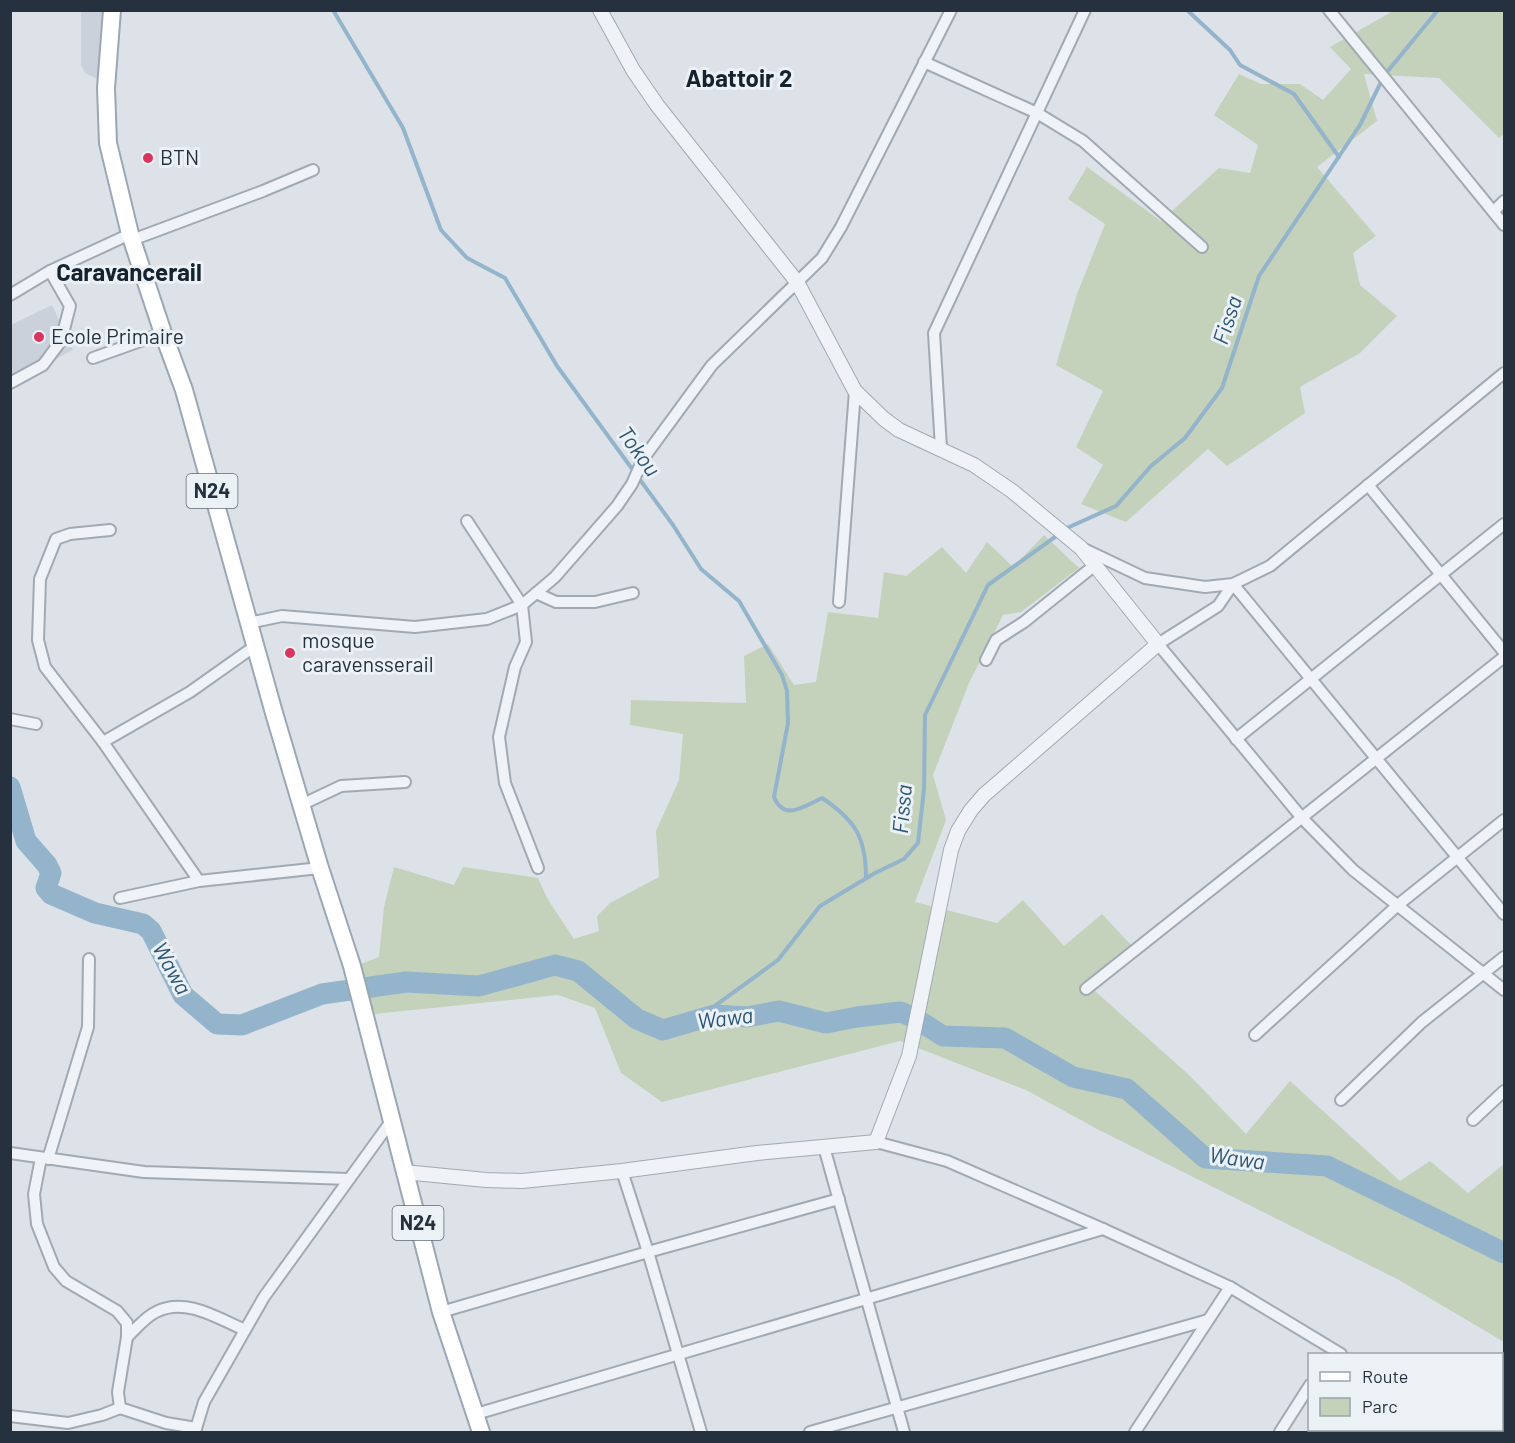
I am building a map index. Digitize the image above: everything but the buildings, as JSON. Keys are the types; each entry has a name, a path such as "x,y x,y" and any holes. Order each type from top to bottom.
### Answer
{"main road":[{"name":"N24","path":"112,10 106,88 108,143 131,237 184,390 301,805 352,966 441,1312 481,1432"}],"street":[{"path":"600,10 633,70 657,105 797,282 855,391 899,430 974,465 1012,491 1081,548 1158,645 1302,818 1353,870 1399,904 1504,990"},
{"path":"249,623 282,616 415,627 487,619 522,604 555,577 617,506 632,484 643,459 712,365 822,258 841,227 951,10"},
{"path":"941,448 933,333 1085,10"},
{"path":"1329,10 1504,225"},
{"path":"924,62 1037,113 1083,141 1202,247"},
{"path":"10,295 50,271 131,237 263,191 313,170"},
{"path":"1494,211 1504,201"},
{"path":"10,382 42,365 62,341 70,306 50,271"},
{"path":"93,358 163,333"},
{"path":"1081,548 1145,578 1205,587 1233,584 1270,566 1504,373"},
{"path":"839,602 855,391"},
{"path":"1368,485 1504,652"},
{"path":"467,521 522,604 526,642 515,667 499,737 505,783 538,868"},
{"path":"1236,739 1504,524"},
{"path":"110,530 70,534 56,539 40,579 38,640 45,667 103,742 199,881"},
{"path":"986,660 996,640 1024,622 1095,565"},
{"path":"876,1143 903,1076 951,850 958,831 971,810 984,795 1158,645 1218,606 1233,584"},
{"path":"1233,584 1504,914"},
{"path":"536,592 555,602 595,602 633,592"},
{"path":"103,742 190,692 255,646"},
{"path":"1086,989 1504,657"},
{"path":"10,719 36,724"},
{"path":"301,805 341,786 405,782"},
{"path":"1255,1035 1399,904 1504,820"},
{"path":"120,898 199,881 320,868"},
{"path":"1341,1100 1422,1022 1504,957"},
{"path":"89,959 88,1027 34,1194 37,1224 54,1267 66,1281 117,1311 127,1323 127,1337 118,1392 120,1408"},
{"path":"1473,1120 1504,1091"},
{"path":"10,1416 68,1423 120,1408 196,1430 204,1402 264,1297 392,1120"},
{"path":"404,1172 522,1181 622,1171 757,1153 876,1143 947,1161 1103,1228 1230,1287 1334,1353"},
{"path":"824,1147 904,1432"},
{"path":"10,1154 144,1172 349,1179"},
{"path":"622,1171 701,1432"},
{"path":"441,1312 839,1200"},
{"path":"476,1414 1103,1228"},
{"path":"1135,1432 1230,1287"},
{"path":"127,1337 155,1312 177,1306 195,1308 245,1330"},
{"path":"810,1432 1208,1320"},
{"path":"1280,1432 1308,1388"}],"shaded area":[{"path":"81,11 102,11 98,79 85,73 81,65"},
{"name":"Ecole Primaire","path":"52,305 73,350 11,381 11,325"}],"green space":[{"path":"1393,11 1504,11 1504,134 1499,138 1439,78 1364,74 1377,121 1317,167 1376,236 1353,253 1360,285 1397,316 1360,353 1300,387 1305,413 1227,466 1208,449 1126,522 1081,504 1103,465 1076,447 1103,391 1056,365 1077,294 1105,224 1068,199 1087,167 1161,221 1219,168 1250,173 1258,145 1214,115 1239,74 1261,84 1300,84 1323,100 1351,69 1330,47"},
{"path":"1044,535 1079,568 1021,612 1003,615 969,683 933,775 946,820 915,902 997,923 1023,900 1064,946 1102,914 1132,946 1095,991 1189,1075 1246,1134 1290,1081 1400,1181 1430,1161 1468,1193 1504,1164 1504,1342 1399,1280 1097,1129 1026,1090 900,1041 662,1102 621,1073 595,1008 558,995 374,1014 361,964 379,957 384,907 394,867 454,885 463,867 538,878 547,898 574,939 599,931 597,916 610,903 659,877 656,831 679,780 683,734 630,725 631,700 746,703 744,656 768,644 794,685 816,682 828,612 878,618 884,572 906,576 942,547 966,573 987,542 1013,567"}],"waterway":[{"name":"Tokou","path":"333,10 403,128 441,230 467,258 505,278 557,366 673,525 701,569 739,601 782,675 787,691 788,723 774,797 778,805 783,809 795,810 822,798 843,814 861,840 866,878"},
{"path":"1187,10 1230,50 1240,65 1294,94 1339,157"},
{"name":"Fissa","path":"1387,72 1438,10"},
{"name":"Fissa","path":"1067,528 1116,506 1151,466 1185,438 1222,388 1259,276 1360,125 1380,84"},
{"name":"Fissa","path":"694,1021 778,960 820,906 875,873 904,859 918,843 924,789 925,715 988,585 1055,537"},
{"name":"Wawa","path":"10,787 26,841 51,873 46,888 51,894 95,913 143,924 151,931 183,995 217,1024 242,1025 322,994 406,982 479,986 555,965 578,971 637,1019 663,1030 714,1015 747,1017 779,1011 826,1023 900,1012 913,1017 943,1036 1005,1038 1073,1077 1127,1089 1205,1158 1327,1166 1504,1253"}],"place":[{"name":"BTN","path":"148,158"},
{"name":"Ecole Primaire","path":"39,337"},
{"name":"mosque caravensserail","path":"290,653"}],"district":[{"name":"Abattoir 2","path":"739,79"},
{"name":"Caravancerail","path":"129,273"}]}
